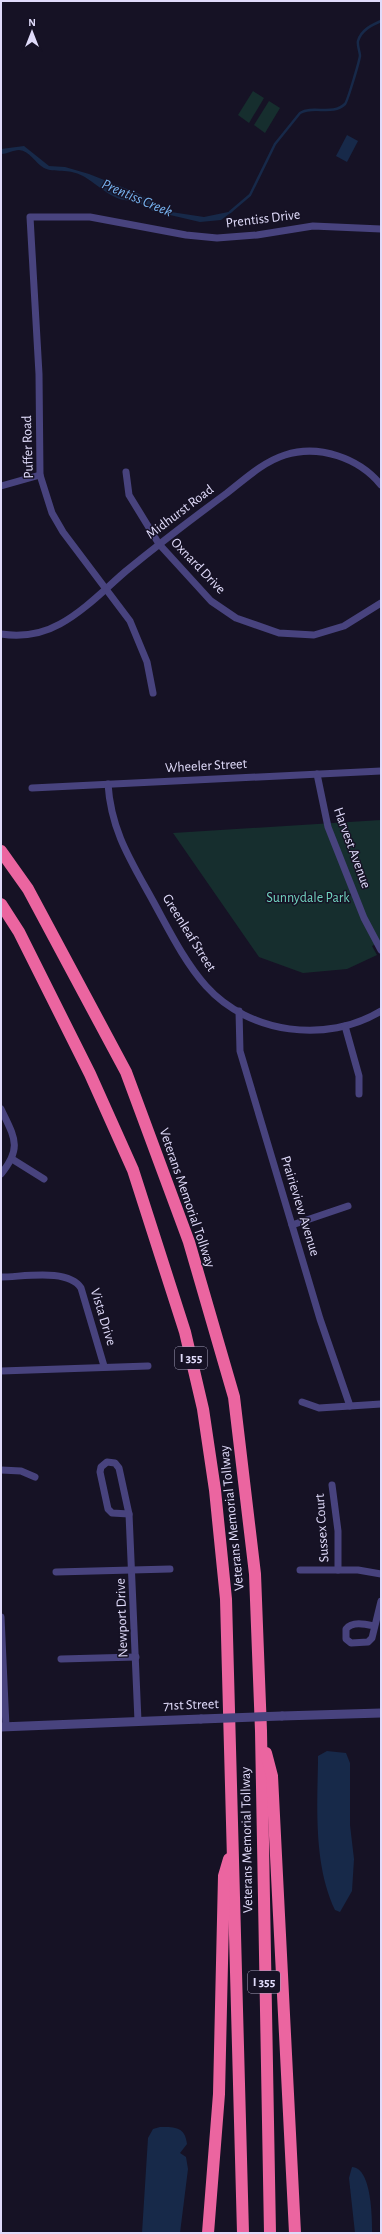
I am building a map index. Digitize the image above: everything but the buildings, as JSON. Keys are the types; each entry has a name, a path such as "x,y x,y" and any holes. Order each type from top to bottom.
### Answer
{"highway":[{"name":"Veterans Memorial Tollway","path":"1,851 28,889 126,1072 193,1257 234,1397 254,1574 261,1731 270,2233"},
{"name":"Veterans Memorial Tollway","path":"1,904 19,932 90,1074 133,1170 185,1332 203,1409 215,1490 226,1599 243,2233"},
{"path":"261,1731 272,1776 295,2233"},
{"path":"208,2233 219,2094 224,1876 232,1849"}],"street":[{"name":"Prentiss Drive","path":"30,217 90,217 186,235 217,238 257,235 313,226 381,229"},
{"name":"Puffer Road","path":"30,217 40,404 40,475 52,513 63,532 130,621 141,644 153,684 153,693"},
{"name":"Midhurst Road","path":"1,634 34,633 54,627 72,617 159,544 265,465 286,455 317,452 338,456 357,465 376,479 381,485"},
{"name":"Oxnard Drive","path":"126,472 129,495 159,544 211,601 236,618 272,632 304,636 324,633 353,622 381,603"},
{"path":"1,486 40,475"},
{"name":"Wheeler Street","path":"32,788 381,771"},
{"name":"Harvest Avenue","path":"317,774 328,827 364,918 381,950"},
{"name":"Greenleaf Street","path":"108,784 109,807 118,834 183,954 207,986 239,1011 271,1024 294,1030 318,1031 345,1026 372,1017 381,1011"},
{"name":"Prairieview Avenue","path":"239,1011 240,1051 320,1319 350,1406"},
{"path":"345,1026 359,1076 359,1094"},
{"path":"1,1109 16,1143 12,1158 1,1174"},
{"path":"12,1158 44,1180"},
{"path":"292,1225 348,1206"},
{"name":"Vista Drive","path":"1,1277 60,1276 77,1282 81,1288 104,1366"},
{"path":"1,1371 104,1366 148,1366"},
{"path":"302,1402 319,1408 381,1404"},
{"name":"Newport Drive","path":"129,1514 112,1513 108,1509 100,1472 101,1467 107,1462 115,1463 119,1468 129,1514 133,1570 138,1721"},
{"path":"1,1470 21,1470 35,1477"},
{"name":"Sussex Court","path":"332,1485 338,1531 338,1570"},
{"path":"56,1572 170,1569"},
{"path":"300,1570 338,1570 381,1574"},
{"path":"374,1626 381,1601"},
{"path":"1,1617 3,1727"},
{"path":"61,1659 136,1657"},
{"name":"71st Street","path":"3,1727 381,1713"}],"green space":[{"path":"253,91 264,98 249,123 238,115"},
{"path":"269,101 280,108 265,133 254,125"},
{"name":"Sunnydale Park","path":"381,820 381,941 372,946 377,955 347,969 303,973 259,957 173,833"}],"water":[{"path":"347,135 358,141 347,162 336,156"},
{"path":"24,146 49,166 65,167 89,174 137,193 171,212 204,217 233,211 221,220 200,222 153,211 134,200 120,199 113,196 83,176 72,172 44,168 23,151 17,150 1,154 1,149"},
{"path":"327,1751 346,1753 350,1763 350,1825 354,1859 352,1891 340,1912 335,1910 328,1893 323,1875 318,1838 318,1756"},
{"path":"160,2127 179,2129 186,2138 187,2144 180,2153 186,2157 188,2169 180,2233 142,2233 148,2138 153,2129"},
{"path":"352,2167 359,2170 364,2176 367,2185 370,2195 372,2233 355,2233 349,2178"}],"waterway":[{"name":"Prentiss Creek","path":"230,212 250,195 275,144 300,113 311,110 335,109 340,108 345,104 351,89 360,56 358,43 359,37 367,28 381,21"}]}
